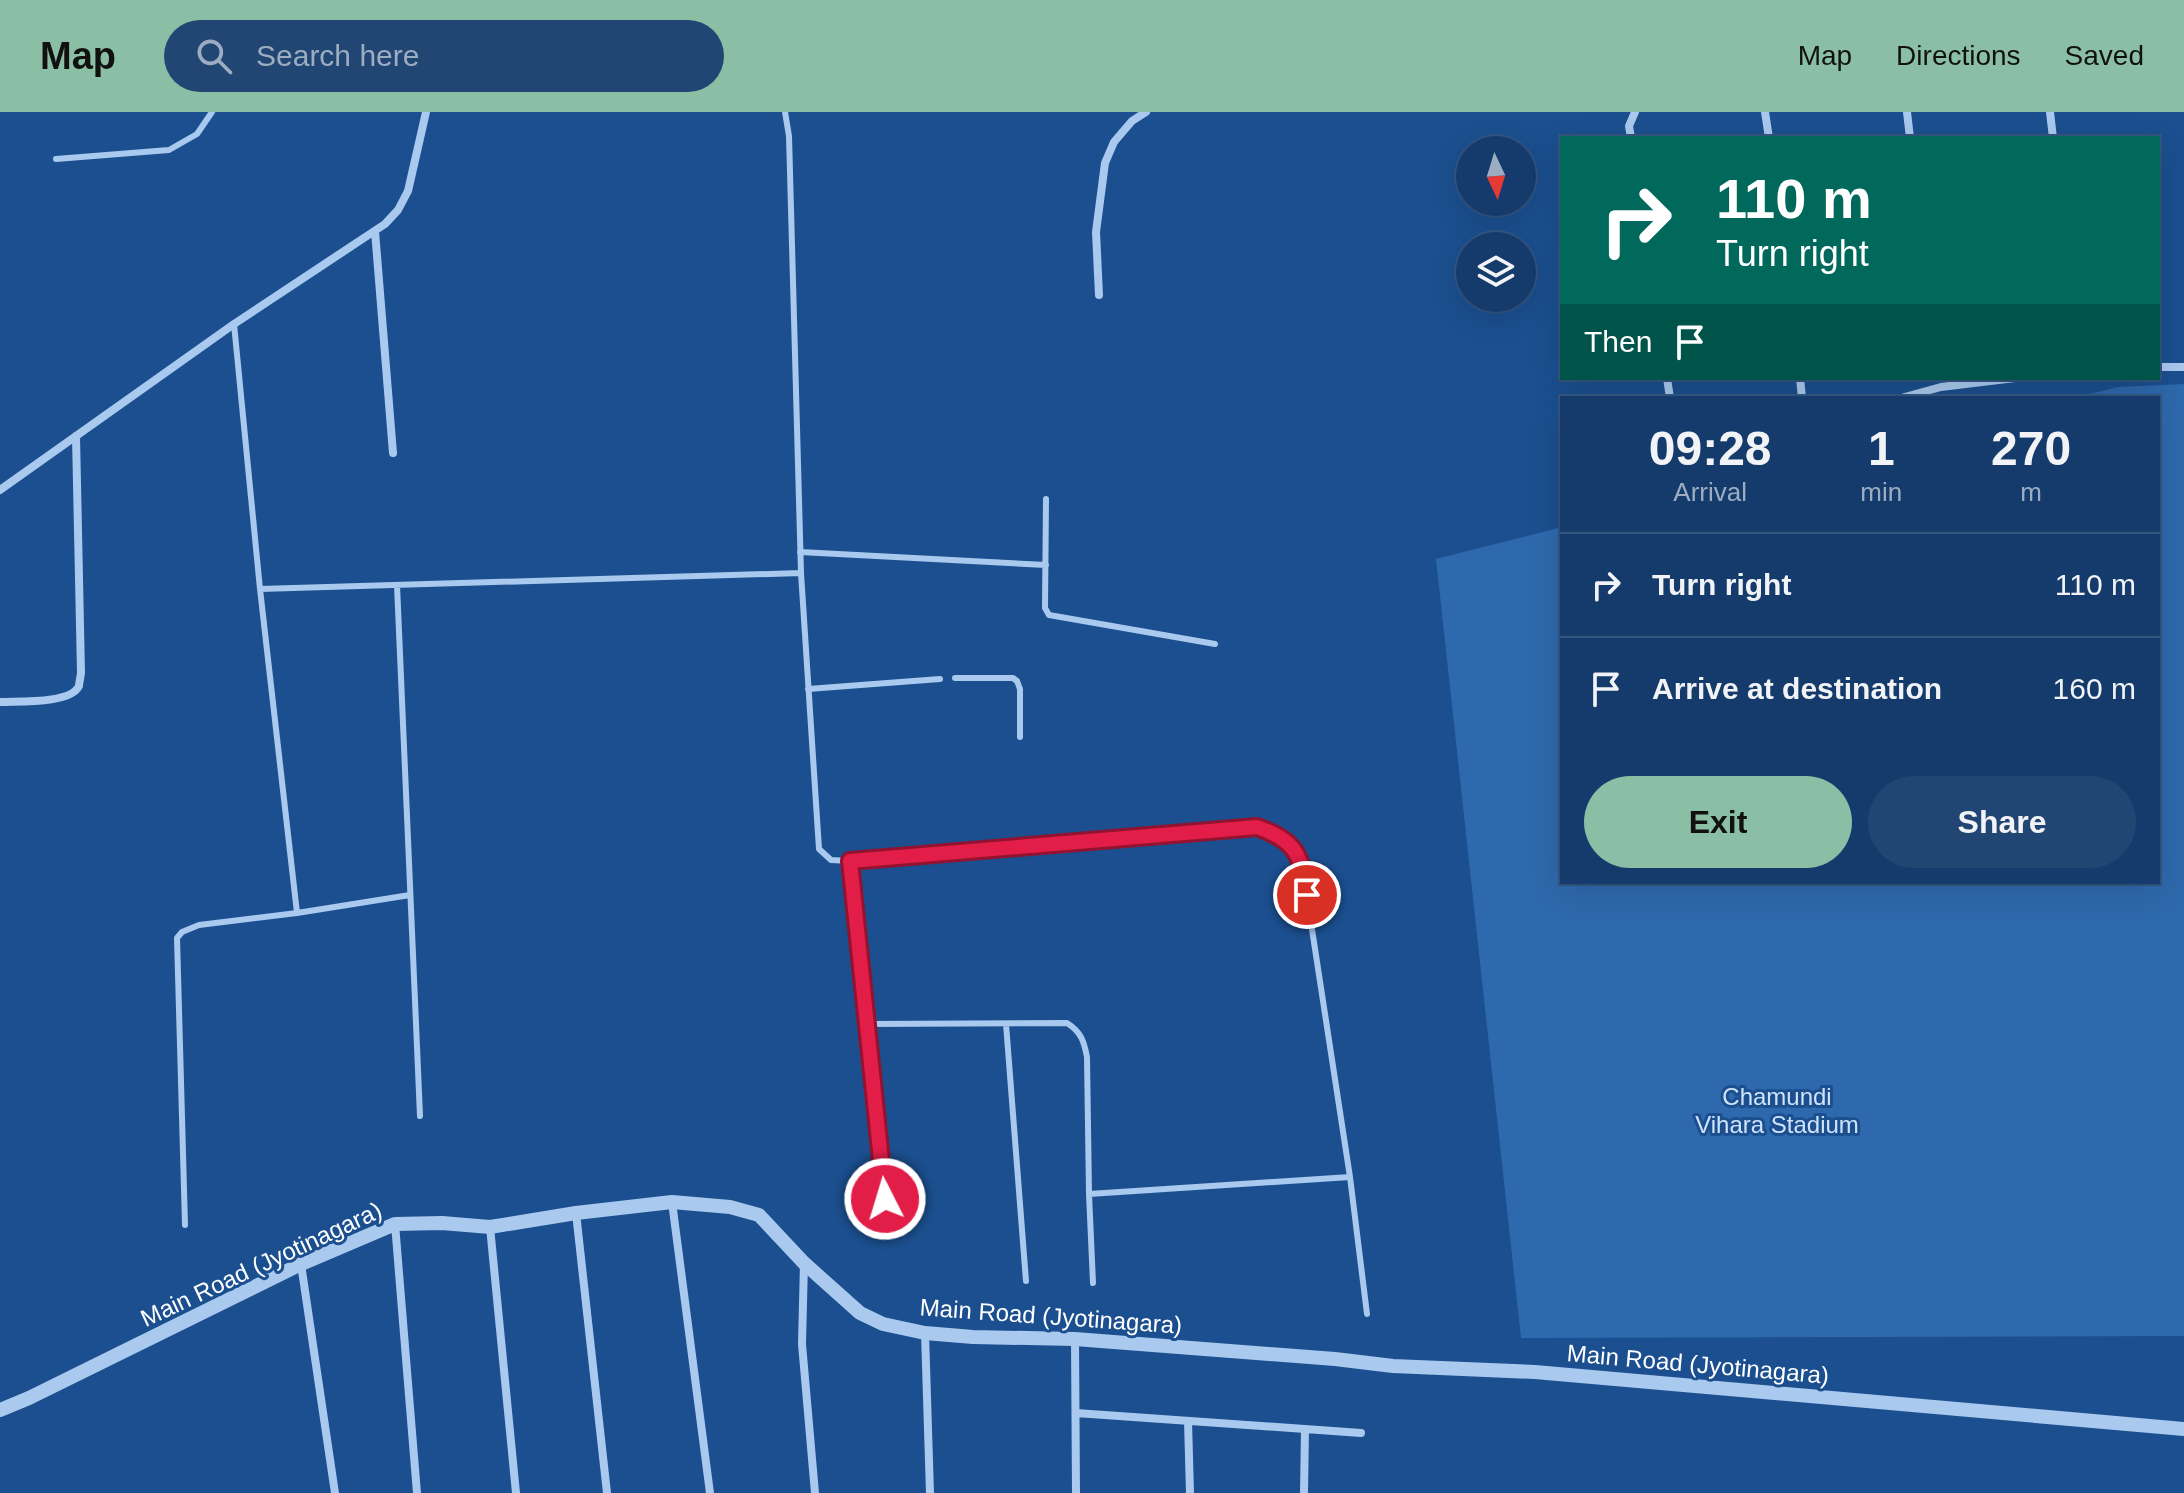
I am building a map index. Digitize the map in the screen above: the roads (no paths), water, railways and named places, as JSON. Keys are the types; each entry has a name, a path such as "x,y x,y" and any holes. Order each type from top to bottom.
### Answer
{"street":[{"path":"0,490 234,324 385,224 398,210 408,191 426,112"},
{"path":"1099,295 1096,232 1105,163 1114,142 1132,121 1146,112"},
{"path":"1631,136 1629,126 1635,112"},
{"path":"1765,112 1769,136"},
{"path":"1907,112 1910,136"},
{"path":"2050,112 2053,136"},
{"path":"375,231 393,453"},
{"path":"2160,367 2184,367"},
{"path":"1906,396 1941,383 1985,380"},
{"path":"0,702 60,699 73,694 79,685 76,436"},
{"path":"672,1202 710,1493"},
{"name":"Main Road (Jyotinagara)","path":"0,1410 301,1264 395,1224 442,1223 490,1227 672,1202 730,1207 759,1215 804,1263 860,1313 872,1320 925,1333 1075,1339 1393,1366 1535,1372 2184,1429"},
{"path":"576,1213 607,1493"},
{"path":"395,1224 417,1493"},
{"path":"490,1227 516,1493"},
{"path":"804,1263 802,1344 815,1493"},
{"path":"301,1264 335,1493"},
{"path":"925,1333 930,1493"},
{"path":"1075,1339 1076,1493"},
{"path":"1076,1413 1361,1433"},
{"path":"1188,1421 1190,1493"},
{"path":"1304,1493 1305,1429"}],"lane":[{"path":"56,159 169,150 197,134 212,112"},
{"path":"785,112 789,136 800,552 819,849 831,860 850,861 1257,827 1278,834 1291,845 1302,864 1350,1177 1367,1314"},
{"path":"234,324 297,913"},
{"path":"1046,499 1046,612 1052,617 1215,644"},
{"path":"800,552 1046,565"},
{"path":"260,589 801,573"},
{"path":"397,585 420,1116"},
{"path":"955,678 1013,678 1017,681 1020,689 1020,737"},
{"path":"808,689 940,679"},
{"path":"850,861 888,1229"},
{"path":"185,1225 177,938 182,932 199,925 410,895"},
{"path":"868,1024 1067,1023 1077,1029 1087,1057 1093,1283"},
{"path":"1006,1024 1026,1281"},
{"path":"1089,1194 1350,1177"}],"park label":[{"name":"Chamundi Vihara Stadium","path":"1777,1110"}]}
